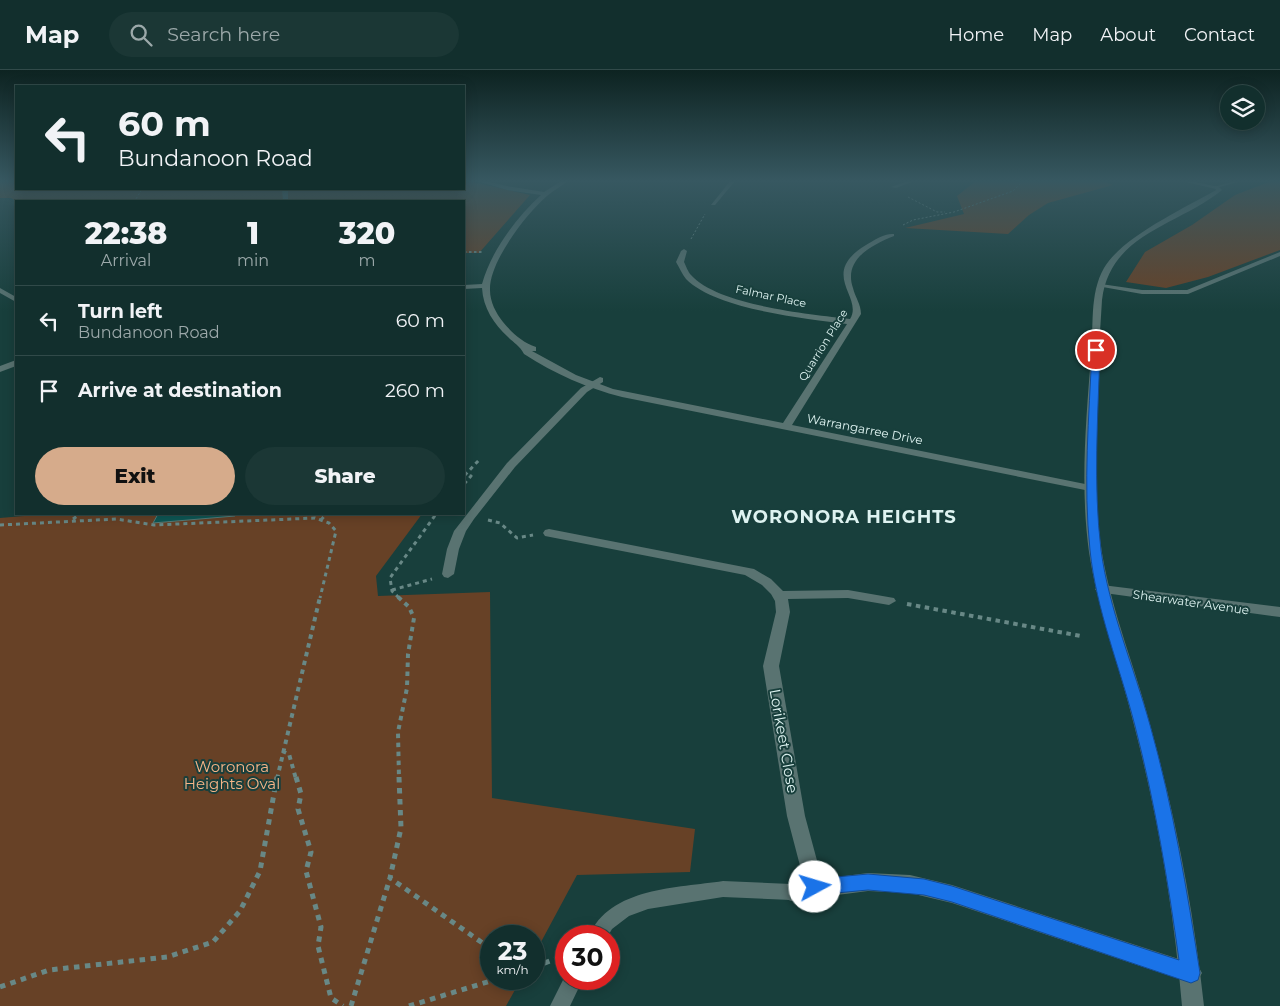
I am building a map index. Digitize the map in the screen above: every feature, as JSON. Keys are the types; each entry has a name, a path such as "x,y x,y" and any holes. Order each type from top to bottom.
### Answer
{"street":[{"path":"465,287 486,286 491,267 520,224"},
{"path":"1162,224 1128,244 1110,265 1101,286 1090,488 1092,523 1102,590 1143,726 1172,849 1191,973 1194,1006"},
{"name":"Quarrion Place","path":"785,427 857,314 858,307 846,280 846,273 850,264 855,256 872,244 892,235"},
{"name":"Falmar Place","path":"684,251 680,262 685,273 698,284 722,296 761,308 852,322"},
{"path":"1101,286 1158,293 1188,292 1280,254"},
{"name":"Warrangarree Drive","path":"486,286 486,298 496,319 526,347 527,352 536,358 623,394 635,394 785,427 1090,488"},
{"path":"0,290 15,299"},
{"path":"0,369 15,363"},
{"path":"549,533 749,572 762,577 781,595 848,594 889,601"},
{"name":"Shearwater Avenue","path":"1102,590 1280,612"},
{"name":"Lorikeet Close","path":"781,595 784,609 772,654 771,666 796,816 815,887"},
{"path":"791,892 815,887 868,882 910,884 943,892 1191,973"}],"lane":[{"path":"448,574 453,549 460,530 470,517 512,465 596,382"},
{"path":"605,925 623,910 648,901 724,889 791,892"},
{"path":"560,1006 568,990"}],"path":[{"path":"684,251 700,224"},
{"path":"892,235 897,228 906,224"},
{"path":"465,475 479,460"},
{"path":"465,475 471,476 465,483"},
{"path":"72,520 79,515"},
{"path":"322,520 325,515"},
{"path":"351,1006 390,878 401,828 398,732 407,688 408,654 414,618 409,607 392,590 390,578 426,525 435,515"},
{"path":"470,517 500,523 517,538 549,533"},
{"path":"0,525 72,520 116,520 154,525 315,518 329,523 336,531 282,751 260,871 240,911 213,942 167,957 49,970 0,986"},
{"path":"392,590 448,574"},
{"path":"889,601 1081,636"},
{"path":"282,751 289,754 301,794 298,809 311,852 306,871 321,927 318,946 331,998 344,1006"},
{"path":"390,878 480,941"},
{"path":"409,1006 480,984"}],"green space":[{"path":"465,224 505,224 479,253 465,253"},
{"path":"923,224 1019,224 1008,234 905,228"},
{"path":"1280,224 1280,250 1208,277 1166,288 1126,282 1145,252 1192,225"},
{"name":"Woronora Heights Oval","path":"36,515 421,515 376,576 378,596 490,592 492,798 695,829 690,872 577,875 545,935 545,925 480,925 480,990 515,990 506,1006 0,1006 0,518"}],"building":[{"path":"157,515 236,515 235,516 153,523"}],"district":[{"name":"WORONORA HEIGHTS","path":"844,517"}],"route":[{"path":"815,887 868,882 910,884 924,887 952,894 1191,973 1172,849 1143,726 1116,642 1102,590 1096,551 1090,488 1096,350"}]}
